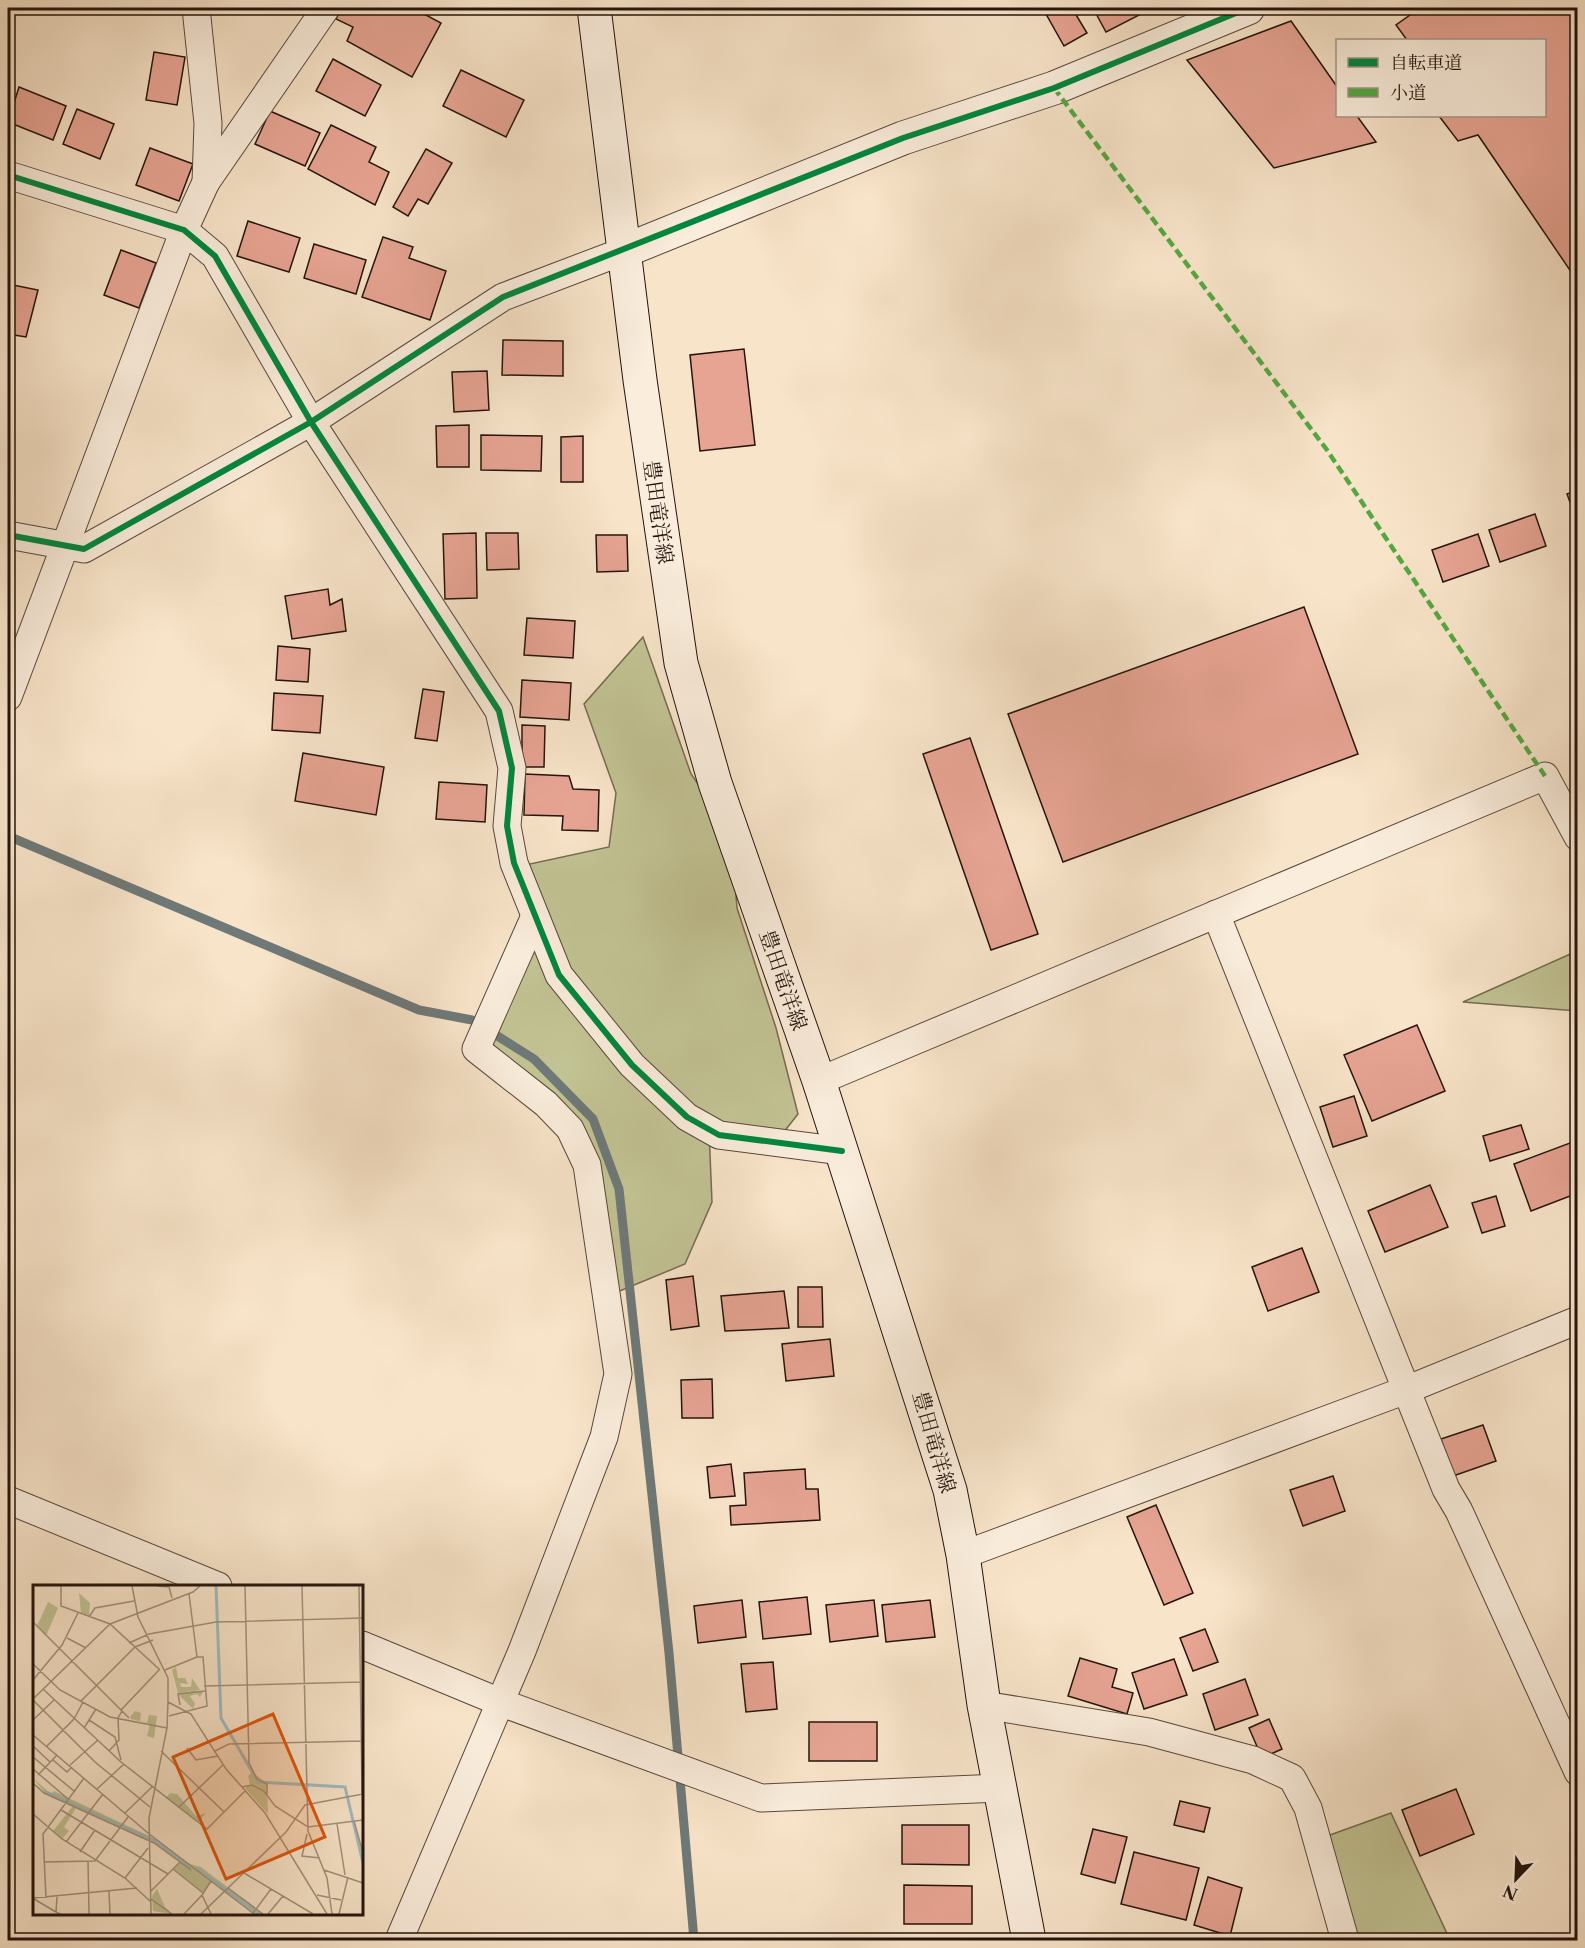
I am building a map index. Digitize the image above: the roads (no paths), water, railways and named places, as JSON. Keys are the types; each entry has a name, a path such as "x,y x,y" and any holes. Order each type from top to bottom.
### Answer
{"main road":[{"name":"豊田竜洋線","path":"594,8 624,251 681,663 715,783 842,1151 950,1490 963,1555 984,1705 1029,1941"},
{"path":"624,251 903,138 1054,88 1248,8"}],"street":[{"path":"196,8 207,123 206,182"},
{"path":"8,697 184,230 206,182 326,8"},
{"path":"8,175 184,230 215,256 311,422 499,711 512,768 507,826 514,863 559,975 632,1065 687,1117 719,1135 842,1151"},
{"path":"8,535 84,549 311,422 503,297 624,251"},
{"path":"819,1082 1545,776 1578,837"},
{"path":"1216,914 1446,1489 1459,1511 1578,1772"},
{"path":"399,1941 502,1703 604,1437 618,1374 587,1165 570,1129 546,1104 476,1049 535,916"},
{"path":"963,1555 1406,1390 1578,1320"},
{"path":"8,1500 213,1585"},
{"path":"363,1645 502,1703 761,1798 1000,1788"},
{"path":"984,1705 1149,1732 1253,1760 1292,1779 1308,1808 1345,1941"}],"waterway":[{"path":"8,836 419,1010 472,1020 534,1059 593,1119 619,1189 669,1653 694,1940"}]}
